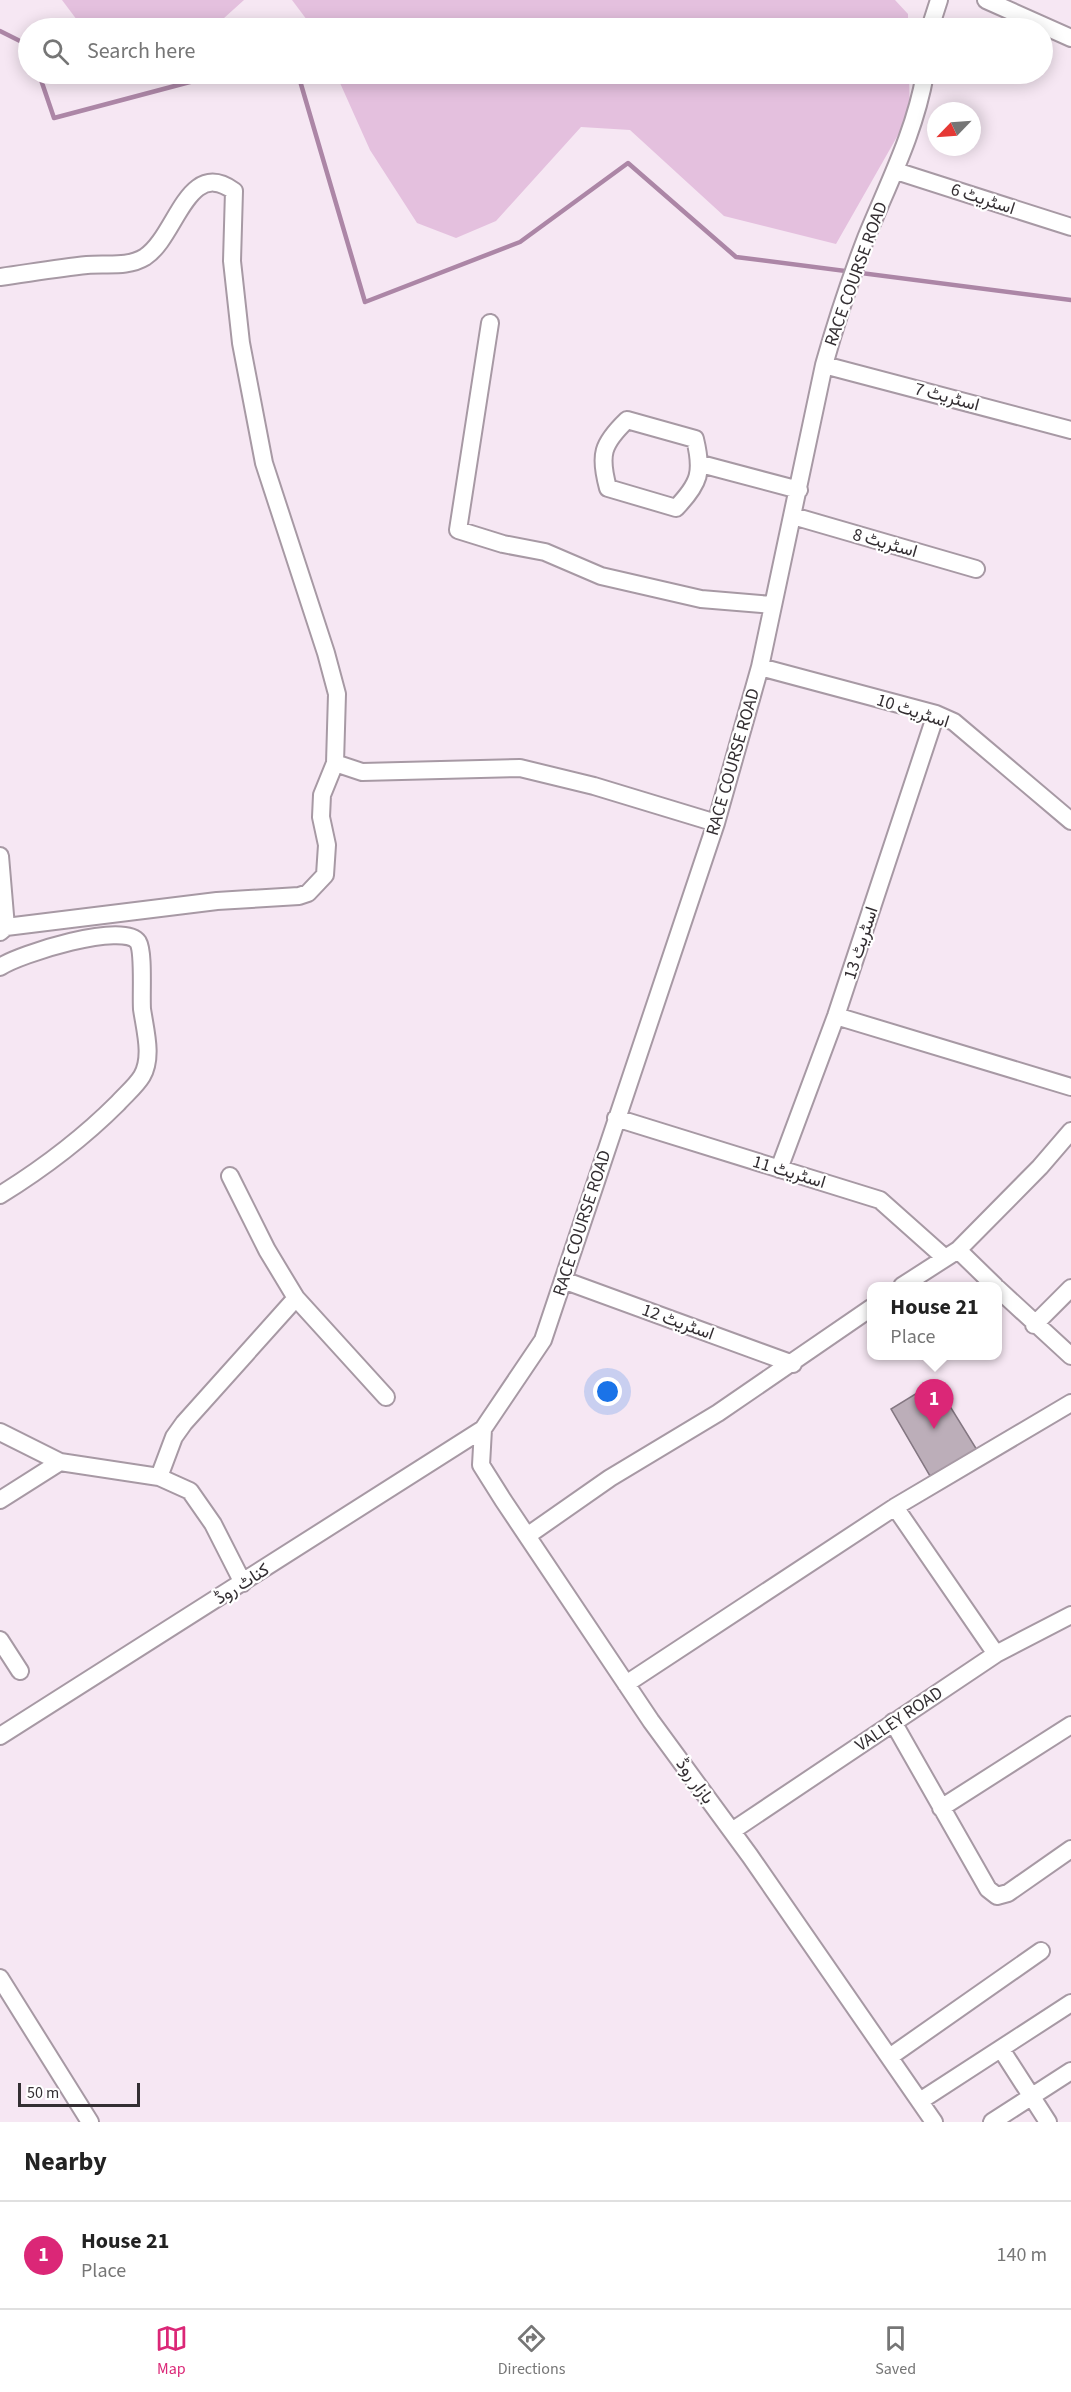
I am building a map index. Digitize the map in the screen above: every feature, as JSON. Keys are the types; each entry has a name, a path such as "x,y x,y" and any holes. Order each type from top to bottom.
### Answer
{"street":[{"path":"933,18 939,0"},
{"path":"988,0 1027,18"},
{"path":"1053,30 1071,38"},
{"name":"RACE COURSE ROAD","path":"483,1429 543,1340 716,823 760,667 824,365 854,272 896,171 921,98 923,84"},
{"name":"اسٹریٹ 6","path":"896,171 1071,227"},
{"path":"0,277 89,265 126,263 143,258 155,249 170,229 186,198 196,188 207,182 221,181 234,191 232,261 241,343 264,463 323,642 337,694 335,763 322,795 321,817 327,845 325,875 308,893 299,896 217,901 3,930 0,856"},
{"path":"490,323 458,530 503,544 545,552 601,576 701,599 772,605"},
{"name":"اسٹریٹ 7","path":"824,365 1071,430"},
{"path":"627,420 695,439 701,465 691,492 676,507 608,488 601,463 609,438 627,420"},
{"path":"701,465 799,490"},
{"name":"اسٹریٹ 8","path":"793,516 976,569"},
{"name":"اسٹریٹ 10","path":"760,667 936,714 954,722 1071,821"},
{"name":"اسٹریٹ 13","path":"779,1169 836,1016 936,714"},
{"path":"335,763 362,772 520,768 594,786 716,823"},
{"path":"0,967 43,949 116,934 131,937 137,941 142,958 140,982 148,1064 141,1078 105,1116 40,1169 0,1195"},
{"path":"836,1016 1071,1087"},
{"name":"اسٹریٹ 11","path":"616,1118 880,1200 989,1282"},
{"path":"909,1282 951,1253 1040,1167 1071,1131"},
{"path":"230,1176 267,1250 296,1298 386,1397"},
{"name":"اسٹریٹ 12","path":"563,1280 793,1364"},
{"name":"اسٹریٹ 11","path":"1002,1293 1034,1325 1071,1356"},
{"path":"159,1477 174,1437 184,1423 296,1298"},
{"path":"1034,1325 1067,1299"},
{"path":"527,1536 610,1478 718,1413 793,1364 867,1311"},
{"path":"626,1684 895,1507 1071,1403"},
{"name":"بازار روڈ","path":"483,1429 481,1465 527,1536 626,1684 891,2056 934,2122"},
{"name":"کناٹ روڈ","path":"0,1736 483,1429"},
{"path":"0,1432 60,1462 159,1477 190,1491 213,1524 243,1583"},
{"path":"0,1500 60,1462"},
{"path":"895,1507 996,1654"},
{"name":"VALLEY ROAD","path":"732,1831 996,1654 1071,1615"},
{"path":"0,1640 20,1671"},
{"path":"893,1722 988,1889 997,1896 1008,1893 1071,1850"},
{"path":"941,1808 1071,1725"},
{"path":"891,2056 1041,1951"},
{"path":"0,1978 90,2122"},
{"path":"920,2101 1071,2003"},
{"path":"1001,2049 1048,2122"},
{"path":"992,2122 1071,2071"}],"shaded area":[{"path":"62,0 244,0 224,18 76,18"},
{"path":"292,0 895,0 908,14 908,18 306,18"},
{"path":"340,84 909,84 910,114 836,244 724,216 630,130 581,127 496,221 456,238 417,223 370,150"}],"building":[{"path":"935,1382 977,1450 930,1476 891,1409"}],"waterway":[{"path":"0,31 18,40"},
{"path":"42,84 54,118 182,84"},
{"path":"301,84 365,302 520,242 628,163 736,257 1071,300"}],"place":[{"name":"House 21","path":"934,1429"}]}
